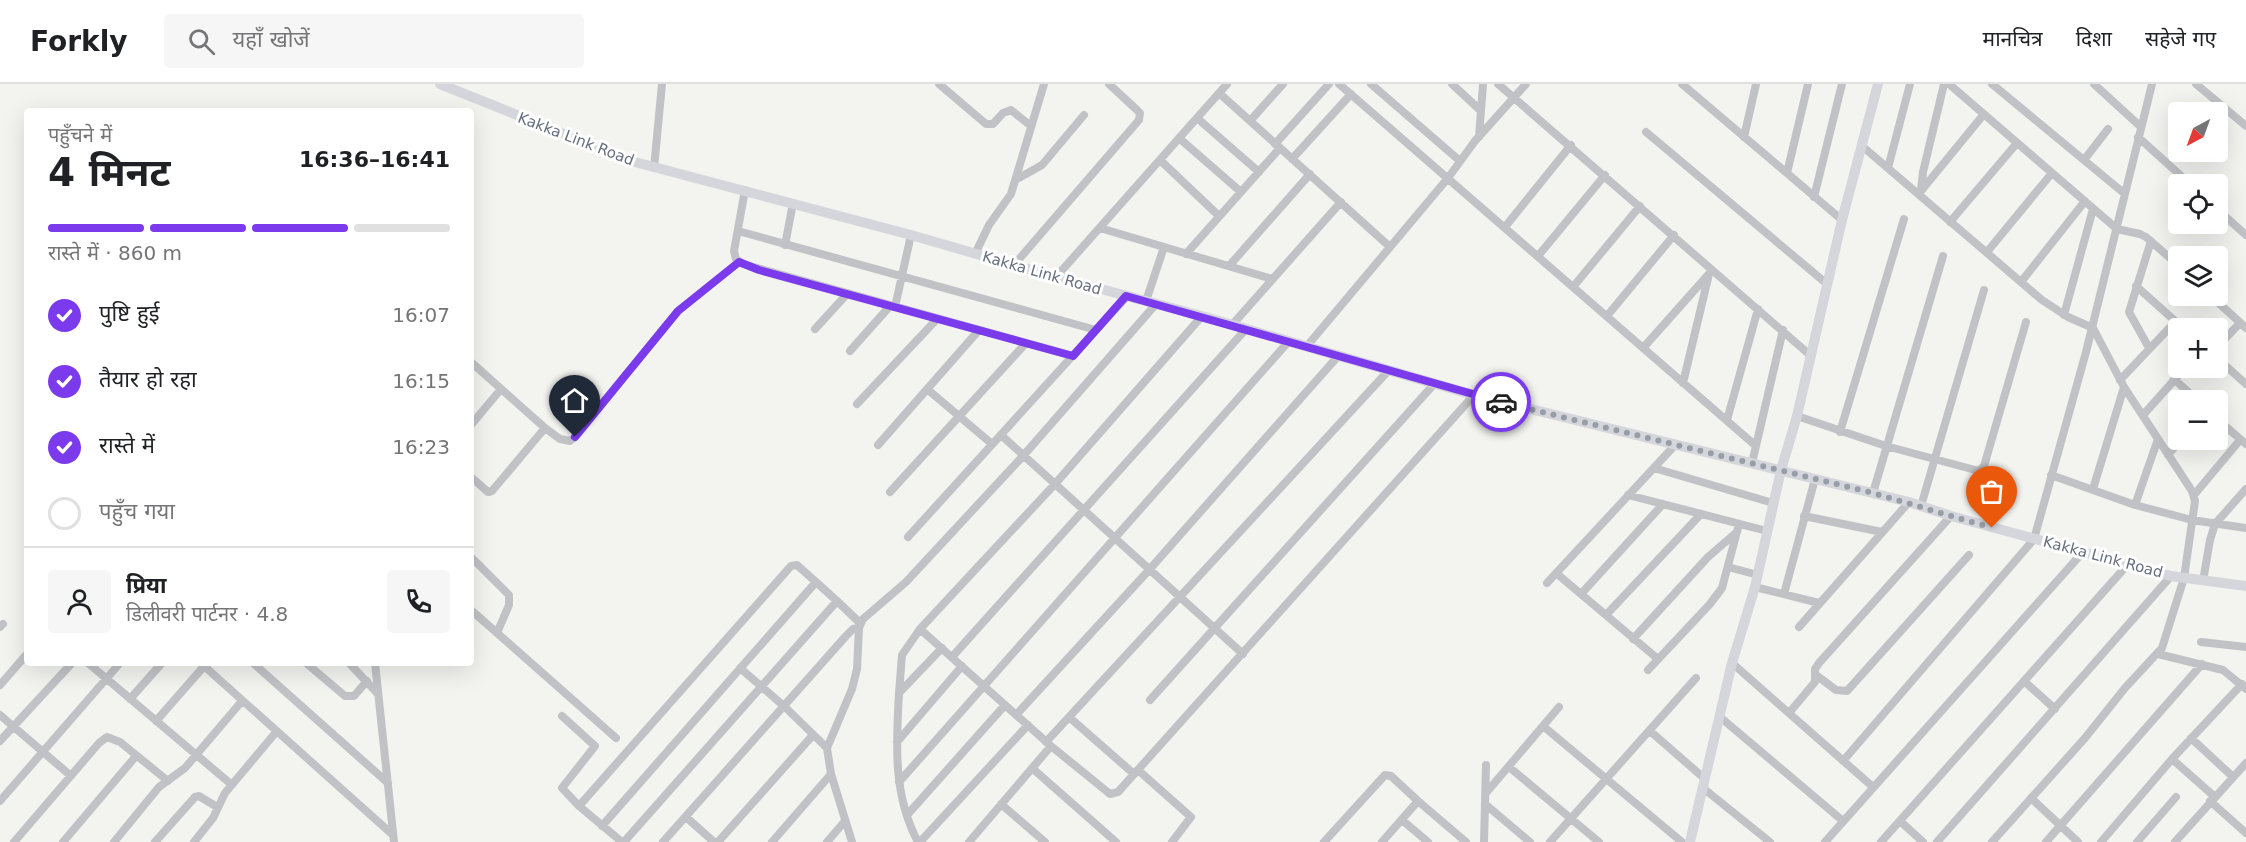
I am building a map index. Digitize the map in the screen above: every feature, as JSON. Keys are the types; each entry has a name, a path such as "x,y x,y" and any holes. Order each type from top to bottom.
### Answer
{"street":[{"name":"Kakka Link Road","path":"440,84 614,155 654,168 911,235 1474,395 1909,502 1951,516 2171,576 2246,586"},
{"path":"654,168 662,84"},
{"path":"939,84 986,124 993,124 1004,113 1011,110 1031,126"},
{"path":"975,254 989,225 1011,194 1044,84"},
{"path":"1014,265 1139,120 1140,113 1108,84"},
{"path":"1056,277 1227,84"},
{"path":"1250,121 1282,84"},
{"path":"1186,254 1259,172 1329,84"},
{"path":"1339,84 1756,446"},
{"path":"1371,84 1460,161"},
{"path":"1479,137 1483,84"},
{"path":"1498,84 1571,145 1674,235 1711,271 1783,330 1810,356"},
{"path":"1307,346 1448,178 1479,137 1526,84"},
{"path":"1682,84 1693,87 1744,137 1842,220"},
{"path":"1787,173 1808,84"},
{"path":"1814,196 1842,84"},
{"path":"1690,842 1732,663 1755,587 1780,470 1797,416 1842,220 1878,84"},
{"path":"1888,168 1910,84"},
{"path":"1919,192 1944,84"},
{"path":"1949,84 2117,229 2140,234 2151,240 2168,256"},
{"path":"1992,84 2125,194"},
{"path":"2094,84 2141,127"},
{"path":"1843,760 2034,539 2093,328 2152,84"},
{"path":"2196,84 2246,126"},
{"path":"1744,137 1755,85"},
{"path":"1457,86 1480,110"},
{"path":"1219,93 1390,247"},
{"path":"1293,159 1351,94"},
{"path":"1919,192 1984,114"},
{"path":"1017,179 1042,165 1084,115"},
{"path":"1197,118 1259,172"},
{"path":"2084,160 2108,129"},
{"path":"1646,132 1827,284"},
{"path":"2138,137 2179,174"},
{"path":"1179,138 1241,192"},
{"path":"1950,222 2017,143"},
{"path":"1504,227 1571,145"},
{"path":"1862,146 1919,192 1950,222 2042,300 2064,315 2093,328 2122,383 2194,495 2184,578 2162,648 1992,842"},
{"path":"1160,160 1219,216"},
{"path":"1987,252 2052,173"},
{"path":"1228,266 1310,174"},
{"path":"1538,256 1605,175"},
{"path":"745,190 734,251 739,262 759,270 1073,356"},
{"path":"2021,282 2085,201"},
{"path":"1232,325 1341,202"},
{"path":"786,245 793,203"},
{"path":"1573,287 1640,206"},
{"path":"2064,315 2094,209"},
{"path":"1840,432 1904,219"},
{"path":"2228,219 2246,235"},
{"path":"1100,228 1272,279"},
{"path":"738,231 1096,330"},
{"path":"850,351 892,307 911,235"},
{"path":"1607,316 1674,235"},
{"path":"2149,348 2129,312 2151,240"},
{"path":"852,842 831,774 827,748 852,689 857,669 860,625 865,616 906,582 1023,456 1151,303 1164,247"},
{"path":"1873,493 1943,256"},
{"path":"474,367 545,428 566,442 575,437 678,311 739,262"},
{"path":"1643,348 1711,271"},
{"path":"1683,383 1711,271"},
{"path":"2136,286 2171,318"},
{"path":"1921,506 1984,290"},
{"path":"815,329 847,294"},
{"path":"908,537 1126,296"},
{"path":"2222,306 2243,325 2228,338"},
{"path":"1727,420 1758,309"},
{"path":"1028,725 919,842 899,782 897,742 902,655 920,629 1055,484 1202,316"},
{"path":"856,404 937,319"},
{"path":"1797,416 1840,432 1977,472 1983,468 2026,322"},
{"path":"952,657 1246,329"},
{"path":"2094,489 2122,383 2149,348 2168,329"},
{"path":"878,445 979,330"},
{"path":"1752,463 1783,330"},
{"path":"899,782 1289,341"},
{"path":"891,492 1026,343"},
{"path":"1016,715 1149,570 1339,355"},
{"path":"2228,367 2245,380"},
{"path":"969,842 1032,768 1069,717 1389,370"},
{"path":"2144,414 2174,379 2186,390"},
{"path":"1150,700 1435,383"},
{"path":"474,421 501,389"},
{"path":"927,389 992,444"},
{"path":"920,629 1049,744 1110,794 1118,792 1474,395"},
{"path":"474,480 486,491 492,491 545,428"},
{"path":"2194,495 2243,442 2228,429"},
{"path":"1001,435 1242,654"},
{"path":"2135,505 2158,439"},
{"path":"1546,583 1676,444"},
{"path":"2168,455 2172,450"},
{"path":"1654,468 1773,503"},
{"path":"2051,475 2135,505 2192,520 2246,528"},
{"path":"1784,594 1815,479"},
{"path":"2203,581 2210,540 2216,524 2246,489"},
{"path":"1628,495 1701,514 1738,528 1767,531"},
{"path":"1799,627 1909,502"},
{"path":"1581,594 1663,504"},
{"path":"1606,615 1701,514"},
{"path":"1804,516 1882,532"},
{"path":"1789,713 1813,684 1815,669 1819,663 1951,516"},
{"path":"1648,670 1718,594 1724,583 1738,528"},
{"path":"1634,639 1708,557 1738,528"},
{"path":"1825,842 2084,552"},
{"path":"1816,675 1836,690 1847,691 1969,555"},
{"path":"474,560 509,594 509,605 497,633"},
{"path":"1881,842 2129,563"},
{"path":"579,806 791,566 795,564 860,625"},
{"path":"1728,567 1758,575"},
{"path":"1556,573 1658,659"},
{"path":"1937,842 2171,576"},
{"path":"602,826 816,582"},
{"path":"1755,587 1819,603"},
{"path":"562,716 595,746 563,785 564,792 623,842 837,601"},
{"path":"474,613 616,738"},
{"path":"663,842 846,636 860,625"},
{"path":"2201,642 2246,647"},
{"path":"899,693 942,648"},
{"path":"2101,842 2172,759 2244,686 2223,670 2158,654"},
{"path":"0,685 24,657"},
{"path":"1732,663 1873,787"},
{"path":"2046,842 2202,664"},
{"path":"0,741 69,666"},
{"path":"92,666 232,785"},
{"path":"0,801 117,666"},
{"path":"130,699 159,666"},
{"path":"156,721 204,666"},
{"path":"206,666 393,838"},
{"path":"256,666 388,783"},
{"path":"310,666 345,696 354,696 366,681"},
{"path":"352,666 379,695"},
{"path":"375,666 393,838"},
{"path":"897,742 962,666"},
{"path":"740,668 827,748"},
{"path":"1550,842 1696,678"},
{"path":"2024,681 2055,710"},
{"path":"114,842 159,787 177,776 242,701"},
{"path":"908,814 1005,705"},
{"path":"1486,792 1559,708"},
{"path":"0,715 71,776"},
{"path":"1069,717 1191,818 1172,842"},
{"path":"1720,717 1843,821"},
{"path":"1543,726 1682,842"},
{"path":"194,842 213,818 232,785 278,731"},
{"path":"1650,731 1704,784 1770,842"},
{"path":"686,817 716,842 813,735"},
{"path":"14,842 99,743 107,737 120,742 168,781"},
{"path":"2192,738 2233,777"},
{"path":"63,842 136,756"},
{"path":"2172,759 2246,833"},
{"path":"1485,842 1486,765"},
{"path":"1509,766 1599,842"},
{"path":"2175,842 2212,799 2245,767"},
{"path":"1032,768 1116,842"},
{"path":"772,842 831,774"},
{"path":"1324,842 1385,775 1391,776 1466,842"},
{"path":"155,842 195,797 199,796 218,807"},
{"path":"2137,842 2176,797"},
{"path":"2031,798 2078,842"},
{"path":"1382,842 1418,801"},
{"path":"1001,804 1045,842"},
{"path":"1485,804 1530,842"},
{"path":"1402,820 1428,842"},
{"path":"827,842 845,821"},
{"path":"1899,821 1923,842"}],"way so far":[{"path":"1501,402 1909,502 1992,528"}],"route":[{"path":"575,437 678,311 739,262 759,270 1073,356 1126,296 1501,402"}]}
